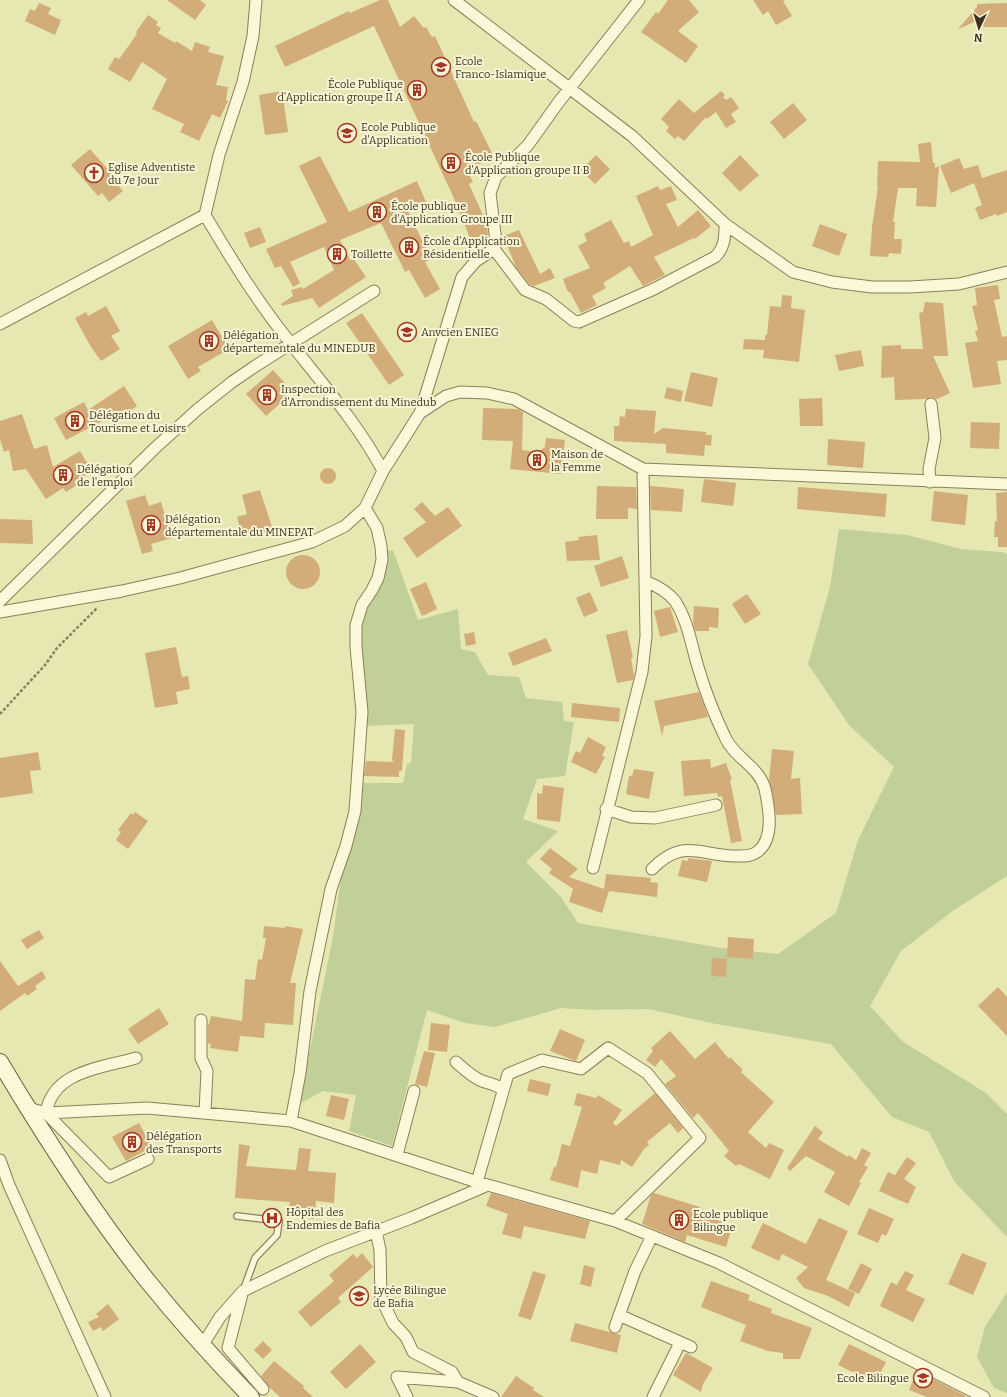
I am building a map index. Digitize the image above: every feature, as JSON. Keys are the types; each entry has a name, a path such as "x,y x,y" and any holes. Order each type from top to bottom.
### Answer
{"main road":[{"path":"0,1062 28,1108 107,1227 146,1279 202,1346 257,1393"}],"street":[{"path":"256,0 253,36 243,82 219,155 205,215 260,304 344,410 373,452 383,471"},
{"path":"454,0 499,36 571,87 632,136 725,224 793,272 832,282 872,287 910,287 960,284 1007,272"},
{"path":"0,612 122,591 180,578 312,542 345,526 365,508 383,471 420,413 462,276 476,261 494,249 496,242 490,203 492,184 496,177 528,145 639,0"},
{"path":"0,324 205,215"},
{"path":"494,249 525,290 546,299 574,321 579,322 654,290 715,257 720,251 725,240 725,224"},
{"path":"0,600 149,454 198,409 232,382 290,343 374,291"},
{"path":"420,413 446,396 460,392 487,393 514,398 643,469 1007,484"},
{"path":"930,482 929,469 935,438 931,404"},
{"path":"593,868 606,809 642,672 646,636 643,469"},
{"path":"291,1121 299,1080 310,991 331,889 346,846 355,812 362,712 356,647 356,625 362,605 378,578 382,560 382,546 377,528 365,508"},
{"path":"645,581 674,600 683,614 703,681 725,740 762,780 765,789 769,821 769,832 764,843 757,852 748,856 731,856 697,851 678,851 662,858 652,869"},
{"path":"606,809 631,817 655,818 716,805"},
{"path":"200,1020 201,1058 207,1071 205,1112"},
{"path":"483,1183 503,1090 508,1074 542,1060 581,1069 608,1048 647,1073 700,1138 615,1221"},
{"path":"46,1113 48,1103 56,1089 64,1081 93,1068 114,1065 136,1058"},
{"path":"456,1062 473,1077 483,1082 497,1084 503,1090"},
{"path":"397,1155 414,1091"},
{"path":"28,1108 46,1113 147,1108 205,1112 291,1121 483,1183 615,1221 719,1263 984,1397"},
{"path":"46,1113 109,1177 148,1159"},
{"path":"0,1160 9,1185 105,1397"},
{"path":"202,1346 220,1317 243,1291 325,1251 376,1231 483,1183"},
{"path":"376,1231 380,1250 381,1298 393,1323 406,1337 413,1352 452,1372 458,1382"},
{"path":"614,1327 635,1271 652,1236"},
{"path":"243,1291 228,1348 257,1393"},
{"path":"619,1315 691,1347"},
{"path":"653,1397 680,1343"},
{"path":"407,1397 398,1377 458,1382 492,1397"}],"lane":[{"path":"237,1216 279,1221 277,1235 255,1258 243,1291"}],"path":[{"path":"0,714 45,665 57,648 100,605"}],"green space":[{"path":"0,0 1007,0 1007,1397 0,1397"},
{"path":"839,529 907,535 961,549 1002,552 1007,554 1007,876 954,910 901,951 870,1006 902,1041 986,1093 1007,1114 1007,1237 954,1181 929,1132 892,1117 831,1044 711,1023 649,1009 595,1010 561,1008 495,1027 465,1023 427,1010 392,1146 349,1131 356,1095 323,1091 299,1104 333,937 339,891 362,783 403,783 407,764 411,763 414,724 365,726 359,633 364,608 379,589 385,551 393,550 418,620 458,609 461,649 475,652 488,675 519,677 526,698 562,702 564,721 574,722 565,776 537,779 523,819 558,831 526,862 561,897 578,923 721,948 778,954 836,913 858,840 894,767 849,725 808,664 830,587"},
{"path":"1007,1292 1007,1393 994,1388 977,1357 985,1327"}],"building":[{"path":"167,0 200,0 206,5 195,20"},
{"path":"380,0 388,0 400,27 414,16 424,28 426,27 432,37 435,36 474,122 476,121 494,157 467,170 473,182 469,184 487,224 488,236 472,243 452,194 374,26 285,67 275,46 349,11 350,13"},
{"path":"668,0 689,0 699,12 678,31 698,46 686,63 641,32 656,12 658,14"},
{"path":"753,0 786,0 783,1 792,16 776,25 768,11 763,15"},
{"path":"39,3 51,8 48,14 61,20 55,35 25,21 30,9 35,11"},
{"path":"1007,3 1007,27 984,27 979,20 958,29 977,7 977,4"},
{"path":"148,15 158,22 156,25 161,28 158,33 175,43 176,41 192,51 195,42 210,47 208,52 224,56 216,85 228,87 226,100 228,101 220,118 212,114 199,141 180,132 184,124 152,109 167,79 142,62 130,82 108,69 115,57 119,59 137,34 136,32"},
{"path":"282,91 288,132 265,135 259,95"},
{"path":"721,91 725,95 723,97 726,100 731,97 739,108 731,114 736,122 726,128 716,112 707,119 706,117 684,141 678,136 675,139 666,131 669,127 661,119 679,99 694,113"},
{"path":"793,103 807,120 784,139 770,122"},
{"path":"931,142 933,163 935,163 935,168 939,166 936,207 916,206 917,188 898,188 893,222 895,222 894,239 902,239 901,254 889,253 888,257 870,256 872,227 878,187 878,161 920,162 918,144"},
{"name":"Eglise Adventiste du 7e Jour","path":"90,149 117,180 115,182 123,191 109,202 102,193 98,196 71,165"},
{"path":"596,155 610,169 595,184 581,170"},
{"path":"740,155 759,175 740,192 722,173"},
{"path":"320,156 349,212 417,181 426,202 408,211 431,259 425,262 440,289 425,298 409,270 405,272 381,223 340,240 350,260 353,258 366,277 319,308 312,298 282,306 281,304 293,296 291,290 302,287 303,289 334,270 324,247 290,262 300,283 293,287 281,266 275,268 266,249 327,222 299,166"},
{"path":"959,158 964,169 978,165 982,178 1007,170 1007,212 997,216 996,214 980,220 975,208 982,205 974,183 951,193 940,166"},
{"path":"658,186 660,190 671,186 677,200 666,204 678,227 698,210 711,226 695,239 694,238 654,257 665,275 643,286 630,266 603,283 606,288 592,296 597,305 581,313 570,292 568,292 563,279 590,268 578,246 587,241 584,234 611,220 624,243 629,241 631,247 653,235 636,196"},
{"path":"820,224 847,234 839,256 812,246"},
{"path":"260,227 266,242 250,248 244,233"},
{"path":"519,230 540,274 550,268 555,278 534,286 529,284 516,267 503,236"},
{"path":"998,285 1000,299 994,300 1002,337 1007,336 1007,360 997,361 1001,384 973,388 965,343 978,341 975,331 978,330 972,306 977,305 975,288"},
{"path":"782,295 792,296 791,308 805,310 799,362 763,358 764,350 743,349 744,339 765,340 765,335 767,335 770,306 781,307"},
{"path":"925,302 943,303 948,356 933,356 950,393 937,399 931,397 926,399 895,400 894,377 881,378 882,346 901,345 901,349 923,349 919,313 923,312"},
{"path":"106,306 120,331 111,336 120,349 101,361 91,347 75,318 86,312 88,316"},
{"path":"362,313 404,375 389,385 346,323"},
{"path":"212,320 229,349 198,367 201,371 188,379 168,346"},
{"path":"861,350 864,366 839,371 835,355"},
{"name":"Inspection d'Arrondissement du Minedub","path":"273,370 293,392 266,416 246,394"},
{"path":"691,372 718,378 712,407 684,401"},
{"path":"124,386 137,406 115,421 112,416 66,440 54,418 84,402 88,410"},
{"path":"667,387 683,391 681,402 664,398"},
{"path":"822,398 823,426 800,426 799,399"},
{"path":"483,408 518,409 523,412 522,450 538,452 545,447 546,438 565,440 561,474 510,469 513,441 482,440"},
{"path":"626,409 656,411 654,434 663,428 706,432 706,435 712,435 711,446 705,445 704,456 666,453 666,444 614,441 614,426 619,426 620,416 625,417"},
{"path":"22,414 34,449 47,445 53,467 80,451 92,471 74,482 77,485 66,492 63,488 46,499 26,469 13,471 9,450 4,452 0,439 0,421"},
{"path":"971,422 1000,423 999,449 970,448"},
{"path":"828,439 865,442 863,468 827,465"},
{"path":"325,468 331,468 336,473 334,482 331,484 325,484 320,479 320,473"},
{"path":"704,479 736,483 733,506 701,502"},
{"path":"597,486 636,487 637,509 628,508 628,519 596,519"},
{"path":"650,486 684,489 682,512 651,510"},
{"path":"798,487 887,494 885,517 797,509"},
{"path":"260,490 273,530 243,538 237,517 247,514 242,495"},
{"path":"934,491 968,495 965,525 931,521"},
{"path":"1007,492 1007,547 998,547 998,537 994,537 995,521 997,521 996,493"},
{"name":"Délégation départementale du MINEPAT","path":"145,495 149,506 161,502 172,538 151,544 153,551 142,554 126,501"},
{"path":"422,502 435,516 448,507 462,526 417,558 403,538 426,522 414,509"},
{"path":"0,519 32,520 33,544 0,543"},
{"path":"597,535 600,560 567,561 565,542 579,540 578,537"},
{"path":"303,555 315,560 320,572 315,584 303,589 291,584 286,572 291,560"},
{"path":"622,556 629,578 601,587 594,566"},
{"path":"426,582 437,609 422,616 410,589"},
{"path":"590,592 598,611 584,617 576,598"},
{"path":"747,594 761,614 745,624 732,604"},
{"path":"694,606 719,608 718,628 709,627 709,631 695,631 693,622"},
{"path":"670,607 678,632 660,637 654,611"},
{"path":"627,630 633,657 631,658 634,675 633,680 617,683 606,635"},
{"path":"474,632 476,644 466,646 464,634"},
{"path":"546,638 552,651 513,666 508,653"},
{"path":"176,647 182,677 188,676 190,689 176,692 178,704 155,708 145,653"},
{"path":"699,692 708,717 664,726 662,736 654,701"},
{"path":"572,703 620,708 619,722 571,717"},
{"path":"395,729 405,730 402,771 399,771 399,777 364,776 366,761 394,762 392,760"},
{"path":"588,737 606,747 602,756 605,757 596,774 571,762 576,751 580,753"},
{"path":"772,749 794,751 791,779 800,778 802,814 776,815 769,780"},
{"path":"38,752 41,770 30,771 33,793 0,798 0,758"},
{"path":"710,759 711,768 726,763 732,779 730,780 742,841 731,843 722,796 718,797 717,793 684,796 681,761"},
{"path":"634,769 654,772 649,799 626,794 629,776 632,776"},
{"path":"543,785 564,788 560,822 537,819 537,793 542,794"},
{"path":"135,812 148,821 128,849 116,840 121,832 118,830 131,813 133,815"},
{"path":"550,848 578,869 569,877 604,889 606,874 651,878 650,882 658,883 657,897 609,891 602,913 569,902 573,889 549,873 552,869 540,859"},
{"path":"688,858 712,861 707,882 678,876 682,860 688,861"},
{"path":"264,926 285,928 285,926 303,929 290,983 296,983 293,1025 265,1023 264,1038 240,1036 238,1052 210,1048 211,1044 208,1043 208,1024 211,1016 242,1021 245,979 255,980 258,959 262,960 266,938 263,938"},
{"path":"39,930 44,938 27,949 21,940"},
{"path":"728,937 754,939 753,959 727,957"},
{"path":"712,958 727,959 726,977 711,976"},
{"path":"0,961 18,986 42,971 46,978 35,986 37,989 27,996 25,993 0,1011"},
{"path":"998,987 1007,997 1007,1036 978,1006"},
{"path":"159,1008 169,1024 138,1044 128,1029"},
{"path":"431,1023 450,1025 447,1052 428,1050"},
{"path":"560,1029 585,1040 576,1061 550,1051"},
{"path":"670,1031 695,1059 715,1042 729,1059 730,1057 743,1070 741,1072 774,1102 748,1132 766,1148 769,1143 784,1150 770,1179 739,1164 736,1166 724,1156 729,1151 698,1113 693,1118 665,1084 676,1076 661,1059 655,1067 646,1060 653,1051 651,1048"},
{"path":"424,1051 435,1053 427,1087 415,1084"},
{"path":"530,1079 551,1084 548,1096 527,1091"},
{"path":"577,1093 596,1098 598,1095 622,1110 613,1123 616,1126 655,1093 683,1128 678,1133 670,1123 647,1142 649,1145 644,1149 632,1167 621,1160 620,1165 600,1160 597,1174 581,1170 578,1188 550,1180 554,1167 556,1167 562,1144 570,1146 582,1107 574,1105"},
{"path":"331,1095 349,1099 344,1120 326,1116"},
{"name":"Délégation des Transports","path":"139,1123 152,1147 126,1161 112,1137"},
{"path":"815,1126 823,1132 818,1139 848,1157 849,1155 856,1160 862,1148 871,1153 864,1165 868,1167 859,1182 861,1183 849,1206 824,1192 835,1172 806,1156 790,1171 787,1168"},
{"path":"239,1144 250,1146 246,1166 296,1170 299,1148 311,1149 308,1171 336,1173 334,1203 316,1201 314,1219 288,1215 290,1202 235,1198"},
{"path":"907,1157 916,1163 904,1179 916,1187 908,1204 879,1191 888,1172 895,1175"},
{"path":"491,1193 590,1221 585,1239 524,1226 521,1239 502,1234 508,1214 486,1206"},
{"name":"Ecole publique Bilingue","path":"654,1193 700,1207 698,1214 733,1225 726,1247 687,1235 685,1242 642,1224 651,1195"},
{"path":"869,1208 894,1219 886,1236 882,1234 878,1243 857,1234"},
{"path":"819,1218 848,1231 826,1280 855,1293 849,1307 828,1296 804,1288 796,1278 808,1267 782,1254 779,1261 751,1248 763,1223 806,1244"},
{"path":"362,1253 373,1267 338,1298 341,1302 311,1327 298,1312 334,1281 329,1275 353,1254 357,1258"},
{"path":"962,1253 987,1263 973,1295 948,1284"},
{"path":"861,1263 872,1269 859,1294 848,1289"},
{"path":"584,1265 595,1268 591,1287 580,1284"},
{"path":"533,1271 546,1275 531,1320 518,1316"},
{"path":"905,1271 914,1275 906,1290 925,1299 913,1322 880,1306 891,1282 897,1285"},
{"path":"711,1281 750,1295 748,1300 772,1309 771,1313 812,1328 800,1359 783,1359 783,1353 768,1351 740,1341 746,1325 701,1307"},
{"path":"108,1304 119,1319 103,1331 101,1327 93,1331 88,1322 99,1317 96,1314"},
{"path":"575,1323 621,1335 617,1353 570,1341"},
{"path":"263,1341 272,1350 263,1359 254,1350"},
{"path":"360,1344 376,1362 346,1389 330,1372"},
{"path":"849,1344 886,1362 875,1383 838,1365"},
{"path":"686,1353 713,1368 703,1384 701,1392 673,1375"},
{"path":"274,1361 304,1386 303,1388 313,1397 280,1397 270,1388 261,1376"},
{"path":"917,1371 966,1396 927,1397 909,1390"},
{"path":"516,1376 534,1388 533,1390 544,1397 501,1397"}],"place":[{"name":"Ecole Franco-Islamique","path":"441,67"},
{"name":"École Publique d'Application groupe II A","path":"417,90"},
{"name":"Ecole Publique d'Application","path":"347,133"},
{"name":"École Publique d'Application groupe II B","path":"451,163"},
{"name":"Eglise Adventiste du 7e Jour","path":"94,173"},
{"name":"École publique d'Application Groupe III","path":"377,212"},
{"name":"École d'Application Résidentielle","path":"409,247"},
{"name":"Toillette","path":"337,254"},
{"name":"Anvcien ENIEG","path":"407,332"},
{"name":"Délégation départementale du MINEDUB","path":"209,341"},
{"name":"Inspection d'Arrondissement du Minedub","path":"267,395"},
{"name":"Délégation du Tourisme et Loisirs","path":"75,421"},
{"name":"Maison de la Femme","path":"537,460"},
{"name":"Délégation de l'emploi","path":"63,475"},
{"name":"Délégation départementale du MINEPAT","path":"151,525"},
{"name":"Délégation des Transports","path":"132,1142"},
{"name":"Hôpital des Endemies de Bafia","path":"272,1218"},
{"name":"Ecole publique Bilingue","path":"679,1220"},
{"name":"Lycée Bilingue de Bafia","path":"359,1296"},
{"name":"Ecole Bilingue","path":"923,1378"}]}
